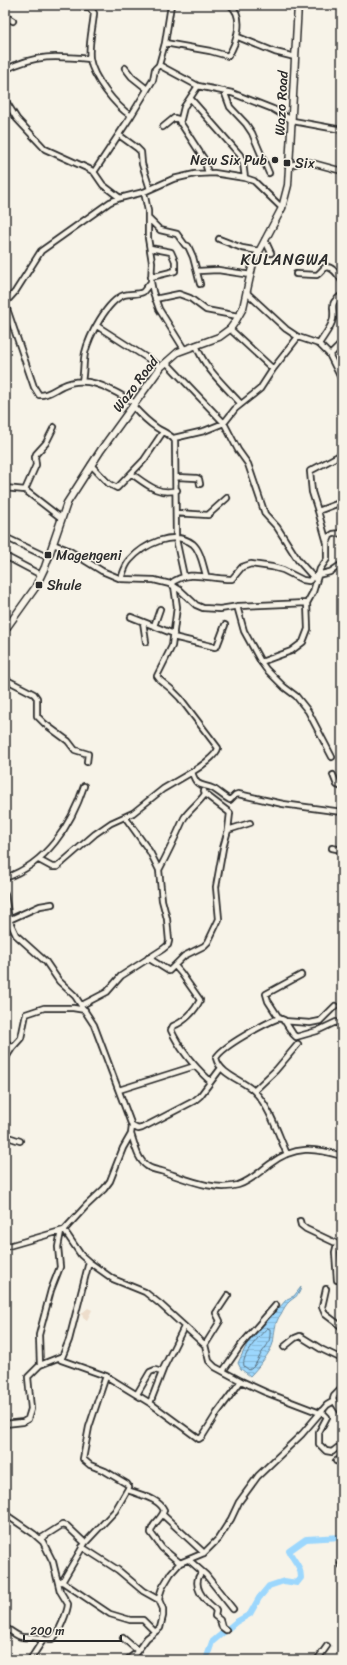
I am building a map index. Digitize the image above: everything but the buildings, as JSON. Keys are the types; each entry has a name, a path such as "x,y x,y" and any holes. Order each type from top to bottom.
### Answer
{"main road":[{"name":"Wazo Road","path":"5,629 35,588 49,558 67,503 91,465 163,364 184,349 219,337 230,329 243,308 253,263 282,208 288,185 288,166 293,121 298,5"}],"street":[{"path":"79,5 90,8 94,13 90,59 103,86 112,99 131,116"},
{"path":"94,172 153,80 165,43 171,5"},
{"path":"165,43 210,51 228,56 232,51 238,37 238,14 235,8 230,5"},
{"path":"5,16 13,21"},
{"path":"238,37 275,52 295,57"},
{"path":"5,70 25,61 46,56 64,56 90,59"},
{"path":"159,64 198,86 224,91 273,109 293,121 342,130"},
{"path":"125,68 132,77 147,89"},
{"path":"180,122 184,107 198,86"},
{"path":"224,91 230,107 246,124 252,133 269,173"},
{"path":"190,98 240,155 243,163 245,178"},
{"path":"5,100 17,119 45,149 94,172 103,185 120,198"},
{"path":"163,127 174,118 180,122 204,159 208,173"},
{"path":"119,135 141,152 142,164 150,189"},
{"path":"288,166 305,161 342,171"},
{"path":"282,208 263,188 254,181 245,178 208,173 195,174 173,179 144,192 120,198 98,210 41,251 5,303 37,393 41,396 63,385 82,381 102,385 112,389 134,405 147,420 174,438 204,431 224,423 241,404 260,389 273,369 298,337"},
{"path":"144,192 147,202 151,280 155,299 159,309 184,349"},
{"path":"148,219 160,230 177,234 184,245 188,246 198,272 200,284"},
{"path":"219,239 242,248 258,251"},
{"path":"265,240 271,253"},
{"path":"82,381 86,349 108,308 124,295 143,292 151,280 175,271 173,253 150,248"},
{"path":"296,274 317,275 324,268 328,267 332,269 342,281"},
{"path":"198,272 218,270 251,274"},
{"path":"247,293 276,321 298,337 319,344 330,355 342,380"},
{"path":"155,299 179,294 190,298 206,310 238,316"},
{"path":"319,344 333,320 333,302 342,295"},
{"path":"97,326 163,364 224,423 238,450 248,464 265,514 277,527 298,560 314,578 316,584 314,592 307,604 308,628 303,642 291,651 261,662"},
{"path":"230,329 273,369"},
{"path":"330,355 342,343"},
{"path":"196,345 206,366 241,404"},
{"path":"24,490 36,465 36,454 46,443 54,427"},
{"path":"91,465 103,478 116,488 132,474 163,432"},
{"path":"174,438 176,444 177,490 176,539 184,576"},
{"path":"314,578 327,559 327,543 312,492 310,471 342,454"},
{"path":"132,474 155,489 166,492 177,490"},
{"path":"176,477 197,478 200,479 200,484"},
{"path":"5,488 24,490 61,518"},
{"path":"176,513 208,515 227,498"},
{"path":"318,511 342,502"},
{"path":"327,543 330,536 333,534 342,533"},
{"path":"5,537 49,558"},
{"path":"120,579 128,562 136,554 154,542 176,539 193,544 198,550 206,575"},
{"path":"53,544 68,550 102,571 120,579 154,580 172,585 180,590 196,605 203,608 220,609 238,606 307,604"},
{"path":"5,556 41,575"},
{"path":"172,585 184,576 193,574 232,579 242,567 251,564 283,570 303,580 314,578 330,572 342,564"},
{"path":"314,578 316,584"},
{"path":"39,860 52,867 57,867 95,834 133,813 163,789 192,772 207,761 218,749 180,698 157,678 168,654 173,636 177,607 172,585"},
{"path":"238,606 244,631 261,662 275,678 296,696 308,711 332,757"},
{"path":"154,626 160,609"},
{"path":"131,617 154,626 173,636 215,647 217,646 225,625"},
{"path":"143,622 146,642"},
{"path":"5,679 34,694 37,698 37,716 44,724 68,741 75,750 88,754 87,762"},
{"path":"192,772 196,782 203,787 210,788 230,800 236,794 242,794 283,804 342,812"},
{"path":"333,775 337,785 342,787"},
{"path":"5,878 23,870 39,860 70,821 77,809 84,786"},
{"path":"148,958 169,971 184,956 204,946 208,942 219,919 216,887 228,830 229,811 205,794 203,787"},
{"path":"159,870 171,848 184,818 205,794"},
{"path":"82,1005 107,992 121,976 166,947 169,941 159,870 150,852 125,817"},
{"path":"228,830 250,823"},
{"path":"332,848 342,850"},
{"path":"5,894 9,920 16,935 46,962 59,981 86,1010 94,1025 120,1090 132,1126 131,1134 123,1148 114,1173 104,1189 63,1231 58,1247 60,1268 51,1290 39,1335 40,1364"},
{"path":"9,920 40,906 52,904"},
{"path":"175,966 182,973 200,1000 186,1018 179,1024 173,1026 171,1030 181,1050 210,1081"},
{"path":"301,975 266,994 268,1001 292,1034 296,1037 317,1031 340,1020 342,1026"},
{"path":"287,1154 267,1110 254,1091 221,1068 216,1058 220,1052 249,1033 282,1020 310,1023 320,1021 335,1006"},
{"path":"5,1059 21,1038 26,1014 49,1008 73,1008 86,1010"},
{"path":"5,1041 12,1048"},
{"path":"254,1091 276,1070 298,1044"},
{"path":"120,1090 195,1066"},
{"path":"132,1126 142,1128 194,1101 200,1096 221,1068"},
{"path":"131,1134 140,1159 148,1167 192,1181 220,1187 235,1186 252,1180 270,1163 287,1154 311,1149 342,1156"},
{"path":"5,1136 20,1141"},
{"path":"300,1221 301,1225 306,1229 342,1246"},
{"path":"5,1246 63,1231"},
{"path":"63,1231 81,1255 89,1262 118,1282 149,1295 205,1345 209,1361 223,1371 241,1381 320,1412 327,1417 319,1432 319,1444 326,1451 332,1452 337,1448"},
{"path":"337,1244 335,1252 337,1280"},
{"path":"5,1424 23,1422 28,1419 31,1409 28,1377 40,1364 60,1358 69,1340 89,1262"},
{"path":"326,1289 322,1307 325,1314 342,1327"},
{"path":"205,1345 220,1321 216,1313 228,1295"},
{"path":"223,1371 245,1340 276,1305"},
{"path":"150,1402 162,1372 184,1327"},
{"path":"284,1347 300,1336 342,1359"},
{"path":"60,1358 62,1361 106,1376 150,1402 200,1439 217,1412 241,1381"},
{"path":"137,1394 150,1372 154,1370 162,1372"},
{"path":"62,1582 83,1545 115,1511 129,1487 127,1484 105,1471 90,1465 83,1459 89,1427 106,1376"},
{"path":"342,1388 334,1396 334,1401 342,1413"},
{"path":"159,1600 162,1588 171,1573 180,1563 204,1553 218,1539 231,1519 239,1502 258,1476 302,1434 327,1405 334,1401"},
{"path":"336,1461 342,1458"},
{"path":"128,1490 159,1504 164,1510 163,1515 153,1524 151,1533 158,1544 180,1563"},
{"path":"5,1515 40,1539 53,1562 60,1591 67,1601 68,1607 56,1636 52,1639 44,1639 33,1636 20,1636 12,1630 5,1628"},
{"path":"163,1515 204,1553"},
{"path":"40,1539 62,1524 67,1526 83,1545 118,1570 143,1591 159,1600 163,1609 160,1628 147,1638 135,1654 127,1660"},
{"path":"189,1560 202,1572 233,1609"},
{"path":"202,1572 198,1578 200,1594 214,1608 216,1611 215,1616 220,1620 222,1627 226,1630"},
{"path":"57,1579 110,1614 130,1620 144,1620 155,1632"},
{"path":"123,1638 137,1650"},
{"path":"30,1660 44,1639"},
{"path":"317,1660 327,1646"}],"shaded area":[{"path":"88,1308 92,1310 87,1320 83,1318 82,1313"}],"water":[{"path":"301,1287 298,1294 287,1304 279,1317 270,1351 250,1376 241,1369 238,1363 247,1344 287,1299 294,1296"}],"waterway":[{"path":"206,1660 212,1642 236,1622 250,1614 259,1598 269,1586 284,1581 297,1583 301,1578 299,1567 289,1551 306,1539 342,1537"}],"place":[{"name":"New Six Pub","path":"275,160"},
{"name":"Six","path":"287,163"},
{"name":"Magengeni","path":"48,555"},
{"name":"Shule","path":"39,585"}],"district":[{"name":"KULANGWA","path":"285,259"}]}
